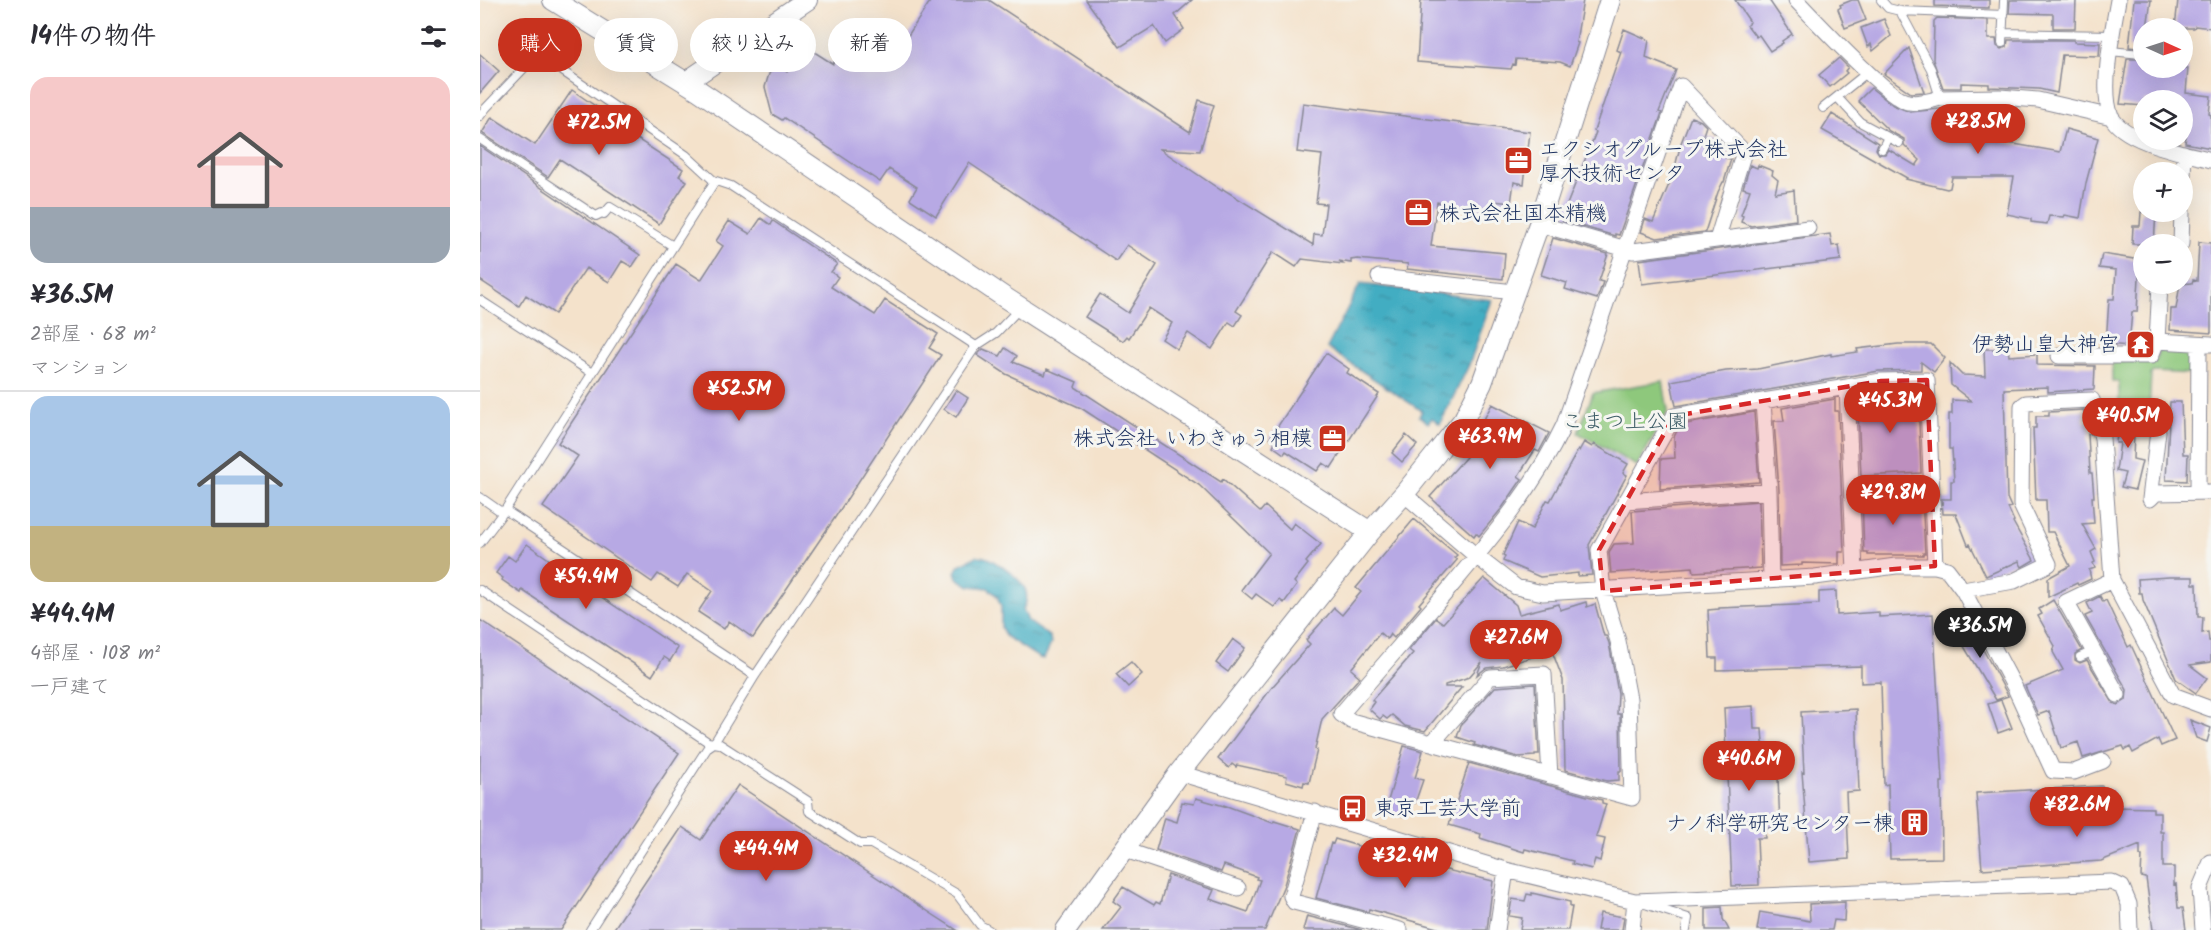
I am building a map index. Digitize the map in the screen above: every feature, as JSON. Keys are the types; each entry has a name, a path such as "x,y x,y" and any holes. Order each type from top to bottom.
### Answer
{"street":[{"path":"554,0 686,82 1020,308 1370,532"},
{"path":"686,82 807,0"},
{"path":"1066,930 1122,849 1179,773 1370,532 1404,494 1464,419 1482,383 1539,224 1610,0"},
{"path":"1796,0 1868,72 1906,102 1931,101 1940,98 2038,99 2112,117 2133,135 2147,142 2211,160"},
{"path":"2112,117 2107,88 2118,0"},
{"path":"1717,240 1743,151 1681,86 1564,424 1547,460 1528,491 1476,556 1341,714 1351,721 1632,798 1629,699 1618,641 1603,591 1599,550 1674,416 1881,381 1927,380 1935,566"},
{"path":"2184,153 2184,162"},
{"path":"1539,224 1633,251 1808,228"},
{"path":"1388,273 1515,292"},
{"path":"2059,356 2151,356 2157,341 2159,294"},
{"path":"2157,341 2205,344 2204,492 2156,493 2150,499 2158,431"},
{"path":"1847,387 1855,572"},
{"path":"1963,590 2014,581 2049,564 2020,505 2022,406 2026,403 2092,400 2102,438 2112,580 2173,695 2211,709"},
{"path":"1763,401 1769,491 1771,580"},
{"path":"1625,501 1769,491"},
{"path":"1404,494 1516,587 1543,594 1771,580 1896,566 1935,566 1947,569 1963,590 2014,688 2053,771 2074,772 2103,761"},
{"path":"2112,580 2066,602 2087,654 2118,695"},
{"path":"1432,743 1490,676 1544,674 1550,776"},
{"path":"1179,773 1506,870 1635,901 2110,882 2122,887 2128,904 2130,930"},
{"path":"1315,812 1292,896 1294,902 1400,930"},
{"path":"1122,849 1238,888"},
{"path":"2203,930 2200,888 2211,862"},
{"path":"1497,930 1506,870"},
{"path":"1632,930 1635,901"}],"lane":[{"path":"1881,0 1888,8 1900,11 2004,15"},
{"path":"2002,43 2004,2"},
{"path":"1900,11 1931,69 1940,98"},
{"path":"2002,33 2112,35"},
{"path":"2110,51 2133,53"},
{"path":"480,116 528,64 549,63 686,155 715,181 731,186 976,346"},
{"path":"1823,108 1868,72"},
{"path":"1837,97 1860,122 1899,143"},
{"path":"1882,148 1888,137"},
{"path":"480,139 596,216 604,214 610,207 673,246"},
{"path":"480,543 505,510 715,181"},
{"path":"480,300 592,373"},
{"path":"590,930 708,747 714,744 755,676 976,346 996,333 1020,308"},
{"path":"480,497 500,511 505,510 755,676"},
{"path":"480,590 708,742 720,744 808,801 809,812 860,844 871,844 957,894 980,925 989,930"},
{"path":"1635,901 1688,918 1686,930"}],"highlighted area":[{"path":"1927,380 1935,566 1603,591 1599,550 1674,416 1881,381"}],"green space":[{"path":"2164,344 2188,346 2195,353 2194,374 2153,372 2151,374 2148,427 2142,427 2142,418 2105,417 2103,407 2119,407 2119,381 2112,381 2112,361 2157,360 2158,351"},
{"name":"こまつ上公園","path":"1663,381 1668,411 1637,466 1578,433 1593,393"}],"water":[{"path":"1360,284 1492,300 1469,365 1440,424 1432,418 1428,423 1419,416 1422,411 1327,348"},
{"path":"977,556 988,558 1003,567 1023,585 1027,596 1023,609 1028,621 1050,637 1051,644 1044,659 1005,636 1001,627 1001,606 997,596 988,588 970,586 957,578 955,572 959,565"}],"building":[{"path":"931,0 989,0 1190,132 1199,100 1214,105 1200,151 1160,149 1222,191 1223,189 1313,245 1314,234 1322,235 1326,204 1316,203 1322,155 1297,152 1303,103 1530,132 1524,184 1514,182 1511,203 1494,201 1493,210 1437,202 1431,246 1505,253 1503,279 1407,269 1408,264 1357,259 1351,260 1351,263 1339,261 1343,264 1302,259 1296,267 1273,252 1236,311 1242,315 1235,326 1229,322 1212,349 1188,333 1177,349 1162,339 1172,323 1149,308 1129,338 1127,336 1123,341 1085,317 1100,294 1128,313 1157,265 1127,245 1116,261 969,163 936,216 910,199 917,187 889,169 880,182 784,118 782,120 772,114 765,87 770,72 816,72 816,53 828,61 828,72 912,72 912,29"},
{"path":"1086,0 1192,0 1175,15 1184,29 1165,43 1154,26 1120,47"},
{"path":"1421,0 1583,0 1576,42 1578,43 1570,66 1560,62 1516,59 1511,69 1417,62"},
{"path":"1735,0 1769,0 1792,34 1770,51 1759,35 1756,37 1747,25 1750,22"},
{"path":"1858,0 1866,20 1845,28 1838,9 1840,5"},
{"path":"1935,0 1989,0 1989,8 1935,6"},
{"path":"2010,0 2076,0 2075,28 2053,28 2053,14 2009,13"},
{"path":"2134,0 2151,0 2148,18 2133,18 2133,48 2129,47"},
{"path":"2178,0 2211,0 2211,28 2195,26 2193,28 2193,18 2176,18"},
{"path":"1937,18 1988,20 1988,39 1996,39 1997,46 2001,49 2007,47 2008,40 2074,40 2074,42 2100,43 2099,56 2062,55 2057,93 2039,89 1989,87 1989,84 1961,83 1961,88 1943,88 1933,60 1934,21"},
{"path":"1884,19 1891,36 1873,51 1871,44 1868,47 1861,28"},
{"path":"1624,29 1649,40 1646,58 1676,70 1659,112 1662,113 1619,235 1615,234 1615,236 1563,221 1566,212 1564,212 1596,132 1594,131 1621,52 1617,50"},
{"path":"1909,48 1924,92 1911,93 1884,74"},
{"path":"480,54 498,72 480,93"},
{"path":"1839,58 1848,67 1845,71 1847,73 1830,87 1819,75"},
{"path":"2127,59 2133,59 2133,78 2187,78 2186,90 2133,90 2133,105 2120,104"},
{"path":"1871,88 1893,105 1910,112 1960,107 1960,111 1989,112 1989,107 2004,107 2003,142 2060,152 2066,129 2098,138 2086,183 2080,218 2065,215 2064,217 2049,216 2047,224 2031,222 2031,219 2007,214 2014,177 1952,177 1950,188 1947,189 1906,179 1822,130 1832,114 1878,143 1876,149 1879,154 1885,154 1888,149 1916,166 1920,160 1904,145 1904,139 1889,131 1858,101"},
{"path":"572,90 604,112 602,116 683,169 679,176 687,181 659,224 560,159 548,177 482,133 492,117 535,145"},
{"path":"2193,94 2211,96 2209,114 2211,115 2211,148 2193,145"},
{"path":"1691,117 1706,126 1703,135 1720,141 1729,151 1726,158 1731,159 1705,232 1657,238 1641,232 1645,219 1653,222 1673,175 1681,143"},
{"path":"480,146 640,255 632,267 622,261 609,282 586,268 555,314 526,295 519,306 480,280"},
{"path":"1750,165 1757,168 1758,165 1773,171 1772,175 1778,180 1775,193 1794,190 1796,220 1751,226 1741,222 1743,216 1741,215 1750,190 1743,188"},
{"path":"761,218 771,225 773,221 837,264 831,272 838,277 831,287 875,315 885,300 938,334 929,348 941,355 753,638 729,621 724,629 698,612 712,591 687,574 678,587 658,574 652,582 543,507 578,456 558,443 676,264 701,280 723,246 716,241 729,221 750,234"},
{"path":"2140,222 2155,222 2155,234 2133,234 2132,244 2133,226 2140,226"},
{"path":"1830,234 1832,246 1839,245 1841,260 1642,284 1639,260"},
{"path":"1553,238 1608,254 1599,281 1603,282 1597,299 1565,289 1567,283 1541,275"},
{"path":"2199,242 2211,243 2211,333 2170,330 2171,309 2176,309 2178,294 2193,294 2193,280 2197,281"},
{"path":"2102,254 2133,259 2133,294 2138,294 2137,312 2132,312 2129,346 2106,344 2109,299 2114,299 2116,270 2099,268"},
{"path":"1898,344 1931,344 1945,358 1934,372 1921,362 1921,370 1879,371 1676,406 1671,381 1726,371 1758,369 1831,354 1831,356 1858,352 1857,349"},
{"path":"1005,348 1017,356 1013,362 1045,375 1047,369 1077,382 1075,387 1221,482 1223,479 1260,512 1265,506 1290,529 1294,523 1321,544 1306,562 1308,564 1294,582 1297,585 1284,603 1280,600 1274,607 1256,594 1252,599 1241,590 1269,553 1199,485 1081,408 1006,374 977,355 983,349 1000,356"},
{"path":"1984,349 2008,349 2009,356 2037,354 2037,365 2095,366 2094,389 2048,392 2048,387 2004,389 2007,498 2011,507 2008,508 2034,560 2022,567 2019,561 1986,576 1970,544 1968,545 1956,514 1943,514 1942,499 1951,499 1951,481 1954,481 1952,449 1949,449 1949,414 1952,414 1952,400 1971,401 1951,385 1950,363 1962,375 1985,376"},
{"path":"1326,353 1349,369 1347,373 1379,394 1331,468 1323,463 1317,471 1286,451 1284,454 1273,446 1275,442 1270,438"},
{"path":"956,390 968,398 956,417 944,409"},
{"path":"1913,390 1913,399 1918,399 1921,473 1861,476 1858,411 1864,411 1864,394"},
{"path":"1835,399 1835,411 1838,411 1844,552 1839,552 1839,564 1802,563 1802,565 1780,566 1779,490 1774,421 1784,421 1782,408"},
{"path":"2170,402 2181,402 2183,454 2188,454 2187,481 2166,480"},
{"path":"1492,404 1549,433 1539,452 1535,450 1518,476 1522,479 1502,508 1479,536 1476,533 1474,536 1430,497 1466,457 1464,455 1488,431 1480,427"},
{"path":"2084,410 2084,422 2088,422 2091,434 2088,434 2094,523 2082,524 2096,549 2091,552 2095,568 2089,570 2091,579 2048,597 2048,578 2070,566 2053,532 2047,532 2046,500 2036,500 2033,428 2036,428 2036,416 2049,416 2049,412"},
{"path":"1754,412 1759,482 1660,489 1661,459 1675,458 1674,437 1680,425"},
{"path":"2107,420 2154,422 2148,433 2134,433 2133,459 2142,461 2135,490 2121,487 2125,473 2116,471 2120,443 2116,443 2117,434 2111,434"},
{"path":"1406,435 1417,445 1402,462 1392,453"},
{"path":"1584,442 1592,447 1594,444 1628,464 1623,473 1627,475 1589,545 1592,575 1578,576 1578,573 1540,577 1503,561 1505,556 1503,555 1518,522 1532,529 1547,500 1550,501"},
{"path":"1862,498 1922,498 1925,553 1923,555 1868,555 1864,553"},
{"path":"1759,501 1761,568 1694,572 1693,567 1611,573 1609,552 1614,544 1634,543 1632,511"},
{"path":"1414,519 1457,555 1454,558 1457,560 1419,604 1421,606 1394,638 1390,634 1387,639 1380,633 1351,669 1360,677 1322,719 1309,783 1304,782 1303,786 1286,781 1287,776 1237,765 1236,767 1232,764 1229,768 1218,759 1273,686 1310,644 1306,640 1334,608 1342,615 1361,592 1356,588"},
{"path":"527,544 560,567 559,569 678,648 670,661 664,657 652,676 522,590 521,593 502,580 503,578 496,573 508,556 515,561"},
{"path":"2193,577 2193,584 2197,584 2198,617 2203,617 2202,633 2208,632 2209,641 2211,641 2211,662 2190,665 2207,678 2196,693 2176,679 2142,593 2139,593 2138,579"},
{"path":"1484,578 1516,605 1519,614 1559,604 1560,610 1586,602 1587,607 1595,604 1604,636 1609,643 1618,693 1617,714 1620,714 1621,771 1619,771 1619,780 1607,781 1565,770 1563,680 1552,651 1503,666 1486,668 1477,675 1482,662 1469,677 1445,685 1445,687 1462,687 1425,731 1405,726 1392,715 1387,719 1383,716 1380,719 1369,709 1374,702 1372,700 1413,653 1409,650 1436,618 1443,623"},
{"path":"1836,591 1837,615 1879,612 1879,617 1933,614 1943,782 1941,782 1942,858 1890,859 1888,784 1884,785 1881,682 1861,683 1861,666 1717,670 1717,658 1710,658 1708,610 1819,604 1819,592"},
{"path":"2100,596 2103,602 2106,600 2128,647 2131,645 2175,740 2161,746 2158,739 2133,753 2130,747 2125,750 2123,746 2083,758 2078,742 2061,748 2049,711 2038,715 2025,686 2063,670 2053,652 2055,646 2038,616 2042,614 2039,609 2053,600 2082,650 2075,654 2075,660 2080,663 2087,660 2113,703 2118,705 2126,700 2127,690 2085,616 2092,613 2087,603"},
{"path":"480,620 679,753 561,930 480,930"},
{"path":"1967,620 2008,696 1996,700 1953,628"},
{"path":"1233,639 1245,648 1228,672 1216,663"},
{"path":"1131,662 1142,674 1128,687 1116,674"},
{"path":"1535,684 1539,754 1518,757 1474,745 1475,743 1457,737 1461,725 1495,687"},
{"path":"2001,700 2012,728 1998,733 1988,704"},
{"path":"1753,706 1754,729 1762,729 1763,743 1777,753 1780,827 1764,828 1765,838 1757,838 1759,885 1732,886 1724,708"},
{"path":"1856,709 1859,791 1846,792 1849,859 1809,862 1802,772 1804,773 1801,712"},
{"path":"2190,720 2211,728 2207,742 2196,738"},
{"path":"1404,746 1423,751 1415,778 1423,780 1415,803 1409,801 1404,816 1385,811"},
{"path":"1469,763 1602,800 1602,803 1606,804 1596,837 1605,839 1600,861 1595,859 1592,869 1572,864 1573,861 1525,849 1524,852 1480,838 1481,834 1449,825"},
{"path":"738,785 957,930 613,930 682,827 701,840"},
{"path":"2101,786 2113,791 2113,807 2153,808 2153,812 2160,812 2160,832 2163,832 2163,867 2174,867 2178,908 2183,908 2186,930 2153,930 2146,878 2141,877 2140,845 2101,861 1982,869 1976,793"},
{"path":"1196,798 1224,805 1273,823 1274,821 1300,829 1284,885 1265,930 1103,930 1121,907 1113,901 1123,887 1154,905 1156,902 1160,904 1168,875 1214,890 1210,899 1248,912 1260,880 1256,879 1257,877 1224,865 1221,872 1156,850 1165,818 1177,822 1182,802 1194,804"},
{"path":"1335,839 1387,855 1387,853 1395,855 1395,852 1418,859 1417,863 1493,881 1487,930 1444,930 1369,909 1368,912 1316,898 1331,843 1333,844"},
{"path":"1532,893 1570,902 1570,907 1572,907 1568,930 1520,930 1522,918 1509,916 1512,899 1525,901 1527,894 1532,895"},
{"path":"1845,902 1844,921 1834,920 1832,930 1757,930 1760,912 1810,921 1809,904"},
{"path":"1722,907 1723,919 1729,930 1706,930 1706,908"},
{"path":"1600,913 1624,917 1622,930 1597,930"},
{"path":"1307,916 1362,930 1303,930"}],"place":[{"name":"エクシオグループ株式会社 厚木技術センタ","path":"1518,161"},
{"name":"株式会社国本精機","path":"1418,213"},
{"name":"伊勢山皇大神宮","path":"2140,344"},
{"name":"株式会社 いわきゅう相模","path":"1333,438"},
{"name":"東京工芸大学前","path":"1353,808"},
{"name":"ナノ科学研究センター棟","path":"1915,823"}]}
